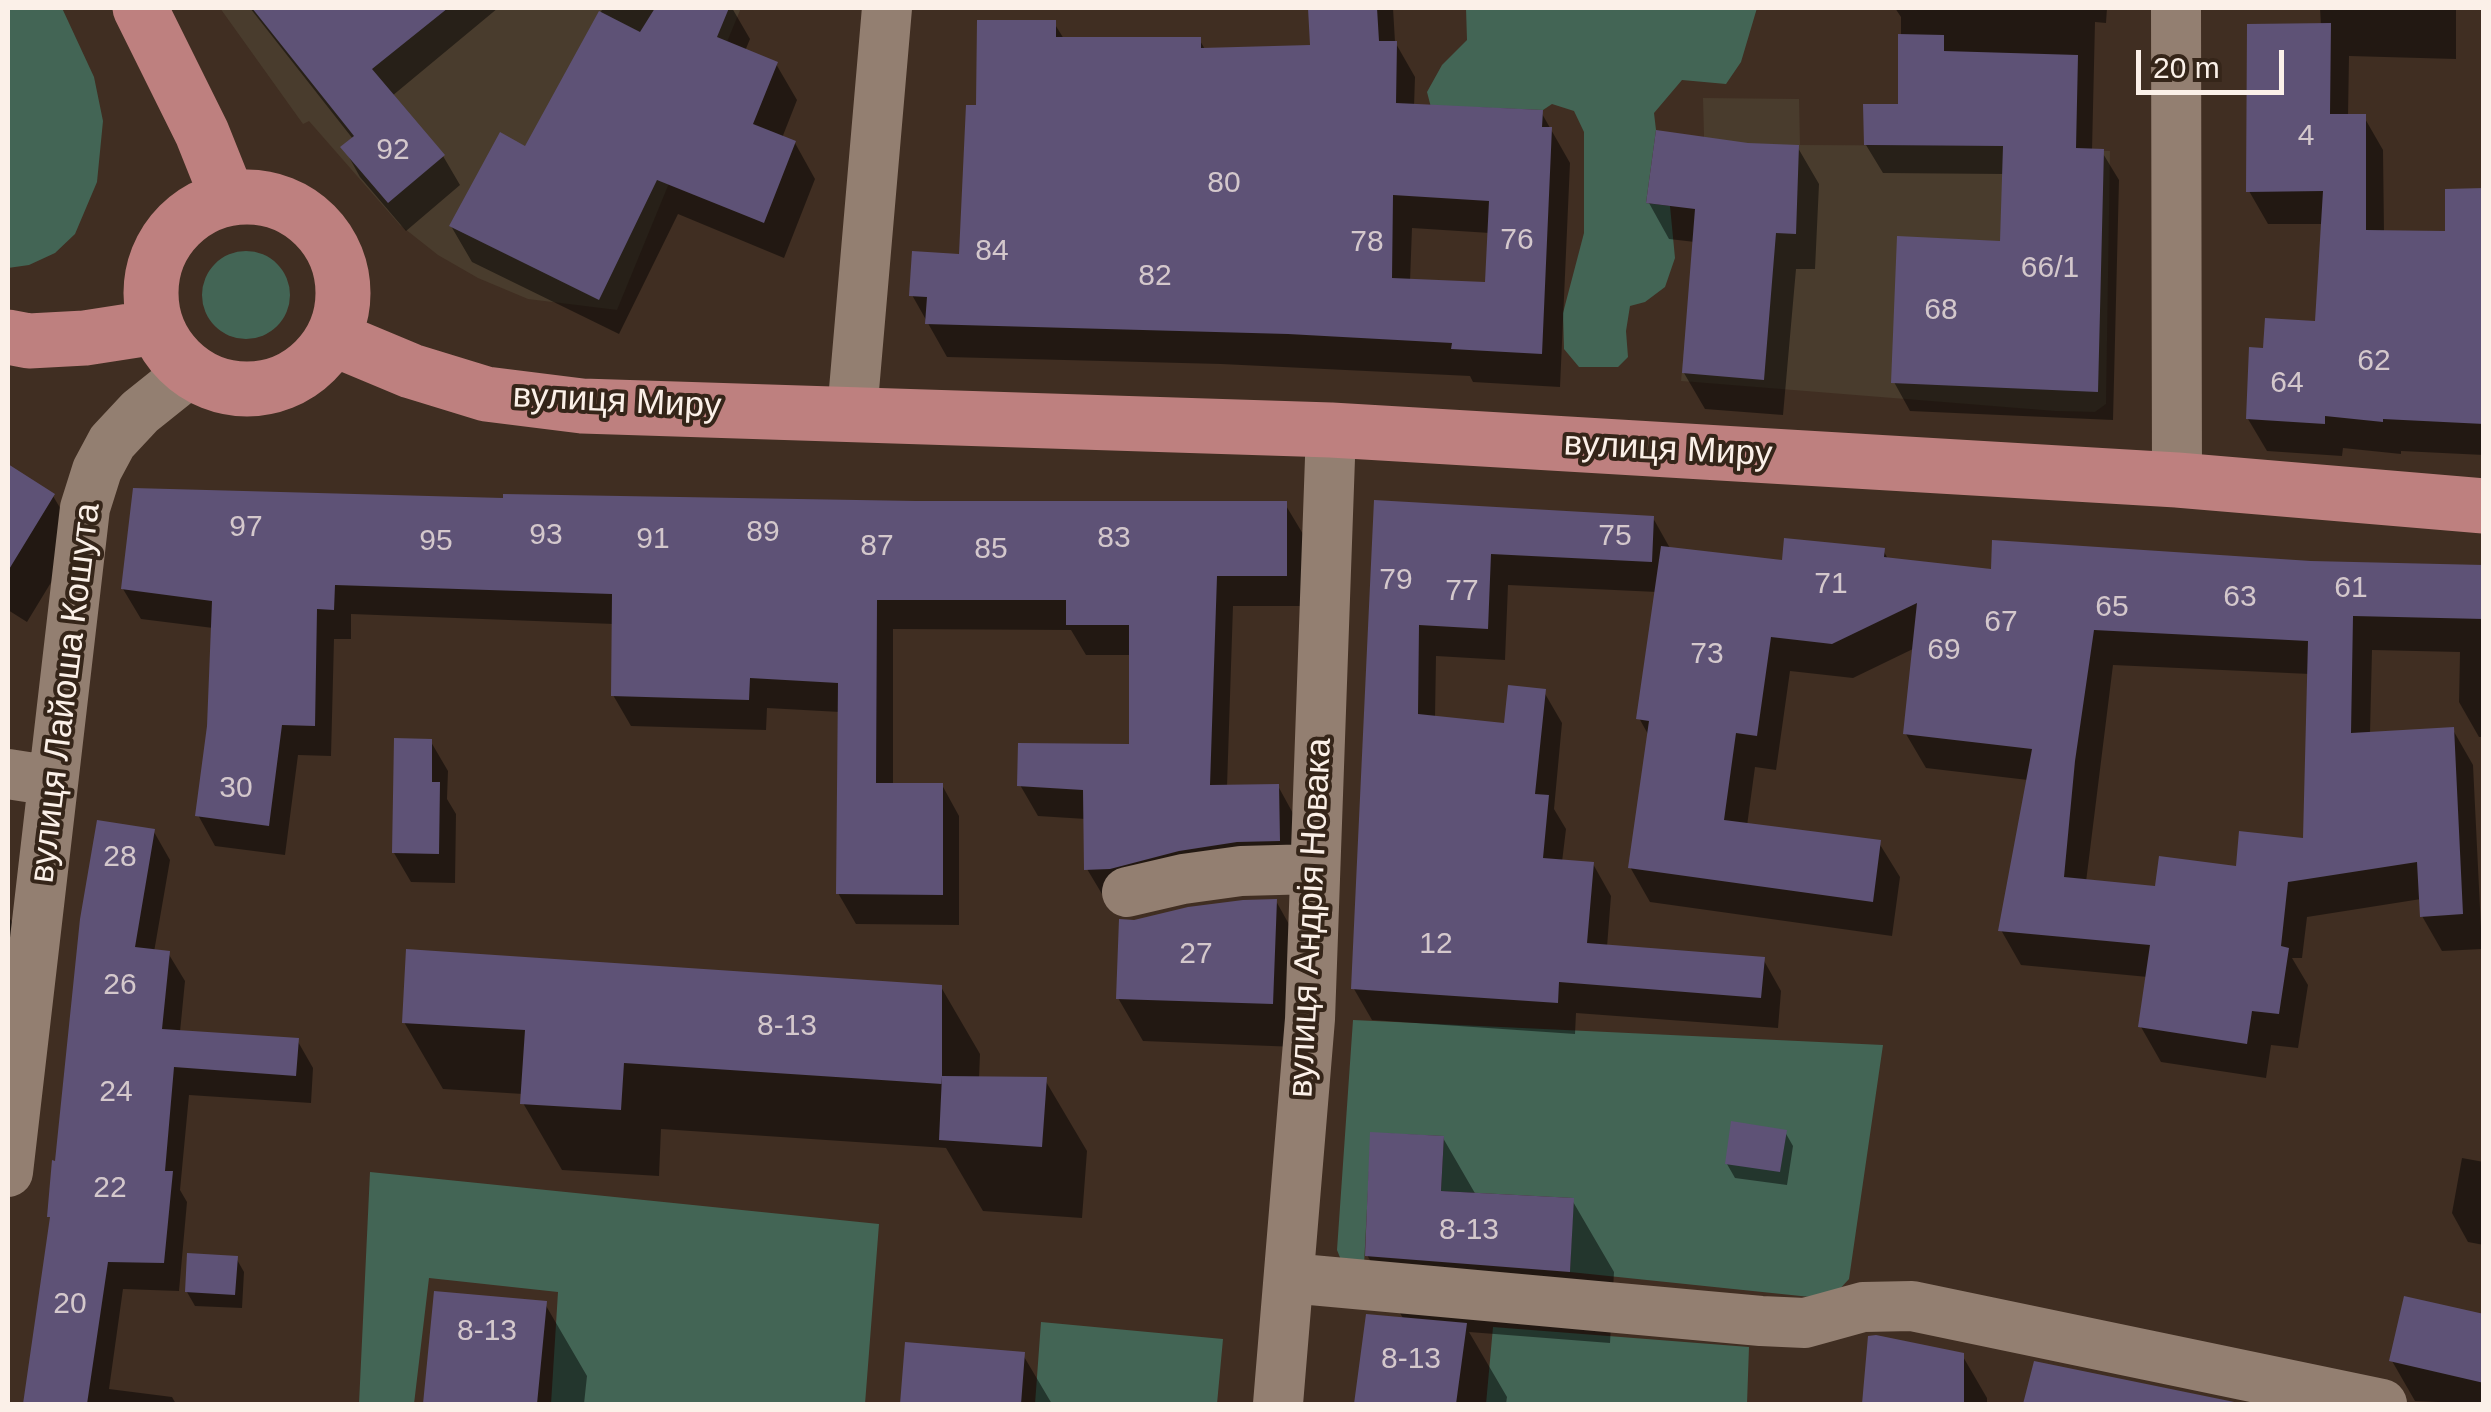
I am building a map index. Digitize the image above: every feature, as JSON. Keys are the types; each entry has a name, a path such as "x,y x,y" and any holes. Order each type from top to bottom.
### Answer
{"main road":[{"path":"140,8 202,134 228,198"},
{"path":"251,195 273,199 302,213 324,235 338,264 342,296 332,338 323,354 301,374 274,386 245,391 216,386 190,372 170,352 156,326 150,297 154,267 167,240 188,217 228,198 251,195"},
{"path":"8,337 29,341 85,338 156,326"},
{"name":"вулиця Миру","path":"332,338 411,372 486,394 582,406 1331,430 2177,480 2484,506"}],"street":[{"path":"852,412 887,8"},
{"path":"2176,8 2177,480"},
{"name":"вулиця Лайоша Кошута","path":"8,1172 30,777 85,508 97,470 112,442 140,412 190,372"},
{"name":"вулиця Андрія Новака","path":"1278,1404 1310,1019 1331,430"},
{"path":"1127,892 1241,871 1315,870"},
{"path":"1289,1278 1804,1323 1862,1307 1912,1306 2382,1404"}],"shaded area":[{"path":"220,8 741,8 617,310 528,299 478,278 438,255 400,225 309,121 303,124"},
{"path":"1703,98 1799,99 1800,145 2110,151 2106,404 2095,412 2055,411 1681,381 1704,136"}],"green space":[{"path":"8,8 62,8 94,77 103,121 97,182 75,234 55,253 29,265 8,268"},
{"path":"1466,8 1757,8 1741,62 1726,84 1682,80 1654,113 1656,130 1646,203 1670,206 1675,258 1665,287 1645,302 1630,306 1626,331 1628,357 1618,367 1579,367 1564,349 1563,313 1584,233 1584,132 1574,111 1552,104 1543,110 1467,107 1434,119 1427,92 1442,65 1467,40"},
{"path":"246,251 271,258 283,270 290,295 283,320 271,332 246,339 221,332 209,320 202,295 209,270 221,258"},
{"path":"1353,1020 1883,1045 1849,1279 1836,1293 1820,1298 1570,1272 1573,1198 1441,1191 1444,1136 1371,1133 1364,1265 1341,1260 1337,1250"},
{"path":"370,1172 879,1224 865,1404 551,1404 558,1292 429,1278 414,1404 359,1404"},
{"path":"1041,1322 1223,1339 1217,1404 1035,1404"},
{"path":"1493,1327 1749,1347 1747,1404 1486,1404"}],"building":[{"path":"252,8 448,8 372,69 445,155 388,203 340,147 354,136"},
{"path":"655,8 729,8 717,37 778,62 753,124 796,141 764,223 657,180 599,300 449,226 500,132 525,146 599,11 640,32"},
{"path":"1308,8 1377,8 1379,41 1397,41 1396,103 1543,110 1542,127 1552,127 1542,354 1451,349 1452,343 1288,334 925,324 927,297 909,296 912,251 959,254 966,105 976,105 977,20 1056,20 1056,37 1201,37 1201,48 1310,45","holes":["1393,195 1489,201 1485,282 1392,278"]},
{"path":"2331,23 2330,114 2366,114 2366,230 2445,231 2445,189 2484,188 2484,424 2383,422 2325,416 2325,424 2246,419 2249,347 2263,348 2265,318 2315,321 2323,191 2246,192 2247,24"},
{"path":"1898,34 1944,35 1944,51 2078,55 2076,148 2104,149 2098,392 1891,383 1897,236 2000,241 2003,146 1864,145 1863,104 1898,104"},
{"path":"1656,130 1748,143 1799,145 1796,234 1776,233 1764,380 1682,373 1695,209 1646,203"},
{"path":"8,464 55,494 8,571"},
{"path":"133,488 503,498 503,494 916,501 1287,501 1287,576 1217,576 1210,785 1279,784 1280,841 1237,842 1179,851 1110,869 1084,870 1083,790 1017,786 1018,743 1129,744 1129,625 1066,625 1066,600 877,600 876,783 943,783 943,895 836,894 838,683 750,678 749,700 611,696 612,594 335,585 334,610 317,609 315,726 282,725 269,826 195,816 207,726 212,601 121,589"},
{"path":"1374,500 1654,516 1652,562 1491,554 1488,629 1419,625 1418,714 1504,723 1508,685 1546,689 1535,794 1549,795 1543,858 1594,862 1587,943 1765,957 1761,998 1559,982 1558,1003 1351,989"},
{"path":"1784,538 1885,548 1884,557 1991,569 1992,540 2311,561 2484,565 2484,619 2353,616 2351,733 2454,727 2463,914 2420,917 2417,862 2288,882 2281,946 2289,948 2279,1014 2252,1011 2247,1044 2138,1027 2150,945 1998,931 2032,749 1903,734 1917,603 1832,644 1771,637 1757,736 1736,733 1724,820 1881,840 1873,902 1628,868 1649,721 1636,719 1661,546 1782,560","holes":["2094,630 2308,641 2303,838 2239,831 2236,866 2159,856 2155,886 2064,877 2075,761"]},
{"path":"394,738 432,739 432,782 440,782 439,854 392,853"},
{"path":"97,820 155,829 135,947 170,951 162,1029 299,1038 296,1076 174,1067 165,1171 173,1171 164,1263 108,1262 87,1404 23,1404 50,1217 52,1160 55,1161 80,919"},
{"path":"1277,899 1273,1004 1116,999 1119,919 1134,920 1188,907 1243,900"},
{"path":"406,949 942,985 942,1084 624,1063 621,1110 520,1104 525,1030 402,1023"},
{"path":"942,1076 1047,1077 1042,1147 939,1140"},
{"path":"1731,1121 1787,1130 1780,1172 1725,1164"},
{"path":"1370,1132 1444,1136 1441,1191 1574,1198 1570,1272 1365,1256"},
{"path":"187,1253 238,1256 235,1295 185,1292"},
{"path":"434,1291 547,1301 537,1404 423,1404"},
{"path":"2404,1296 2484,1314 2484,1383 2389,1361"},
{"path":"1366,1314 1467,1323 1456,1404 1354,1404"},
{"path":"1868,1336 1964,1353 1964,1404 1862,1404"},
{"path":"905,1342 1025,1352 1021,1404 900,1404"},
{"path":"2034,1361 2244,1404 2023,1404"}]}
